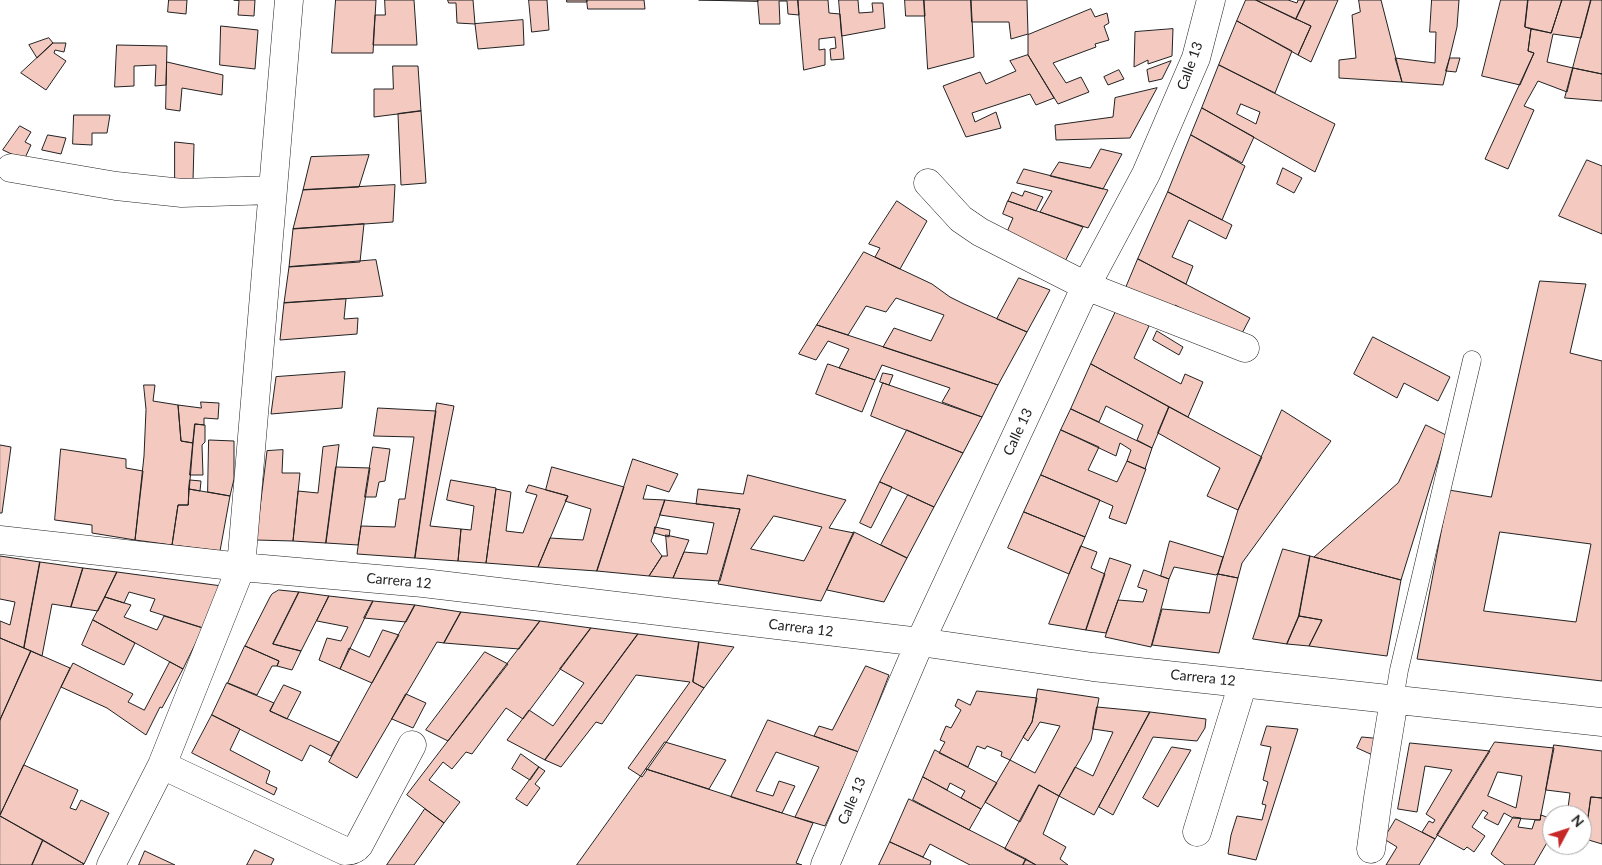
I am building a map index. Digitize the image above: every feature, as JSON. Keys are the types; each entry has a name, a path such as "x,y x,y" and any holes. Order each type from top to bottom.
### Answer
{"street":[{"path":"111,865 162,764 241,567 289,0"},
{"name":"Calle 13","path":"825,865 920,642 1086,286 1146,174 1196,58 1211,0"},
{"path":"11,168 116,186 182,193 272,190"},
{"path":"928,183 961,220 980,232 1086,286 1245,348"},
{"name":"Carrera 12","path":"0,540 241,567 423,583 920,642 1093,666 1602,722"},
{"path":"1198,832 1244,682"},
{"path":"1371,849 1394,700"},
{"path":"162,764 345,851 349,851 359,845 412,744"}],"lane":[{"path":"1394,700 1401,661 1472,360"}],"building":[{"path":"169,0 187,0 186,14 168,12"},
{"path":"234,0 255,0 254,16 238,15 239,1"},
{"path":"336,0 376,0 373,53 332,53"},
{"path":"385,0 414,0 417,45 373,45 375,15 385,15"},
{"path":"448,0 473,0 475,24 457,23 456,3 449,3"},
{"path":"529,0 547,0 549,30 532,32"},
{"path":"567,0 587,0 587,2 567,2"},
{"path":"587,0 644,0 645,9 588,9"},
{"path":"699,0 758,0 758,1"},
{"path":"758,0 798,0 799,15 788,14 787,1 779,1 780,24 760,24"},
{"path":"798,0 828,0 829,13 840,14 844,59 831,60 830,49 836,48 835,37 819,39 819,50 825,49 825,65 804,70"},
{"path":"839,0 858,0 859,13 873,12 872,3 883,3 885,28 842,36"},
{"path":"905,0 924,0 925,16 906,16"},
{"path":"924,0 971,0 974,57 928,69"},
{"path":"971,0 1027,0 1028,34 1011,39 1009,22 972,22"},
{"path":"1246,0 1256,0 1311,26 1298,55 1237,21"},
{"path":"1256,0 1288,0 1297,3 1298,0 1305,0 1296,19"},
{"path":"1305,0 1338,0 1311,62 1298,55 1311,26 1296,19"},
{"path":"1359,0 1381,0 1402,82 1339,78 1339,60 1356,58 1352,15 1360,12"},
{"path":"1432,0 1459,0 1457,27 1443,85 1402,82 1395,58 1435,63 1436,32 1430,32"},
{"path":"1501,0 1528,0 1525,27 1531,29 1528,51 1534,53 1520,85 1482,76"},
{"path":"1528,0 1562,0 1551,33 1525,27"},
{"path":"1562,0 1591,0 1581,38 1553,34 1547,62 1573,68 1567,92 1538,81 1524,106 1534,110 1508,169 1485,159 1534,53 1528,51 1531,29 1551,33"},
{"path":"1591,0 1602,0 1602,74 1573,68"},
{"path":"1091,9 1095,17 1107,13 1109,23 1104,26 1109,40 1095,44 1096,47 1053,63 1066,83 1081,77 1089,92 1058,104 1028,55 1028,35"},
{"path":"523,20 524,45 478,49 475,24"},
{"path":"1237,21 1292,51 1275,93 1219,65"},
{"path":"221,26 258,30 255,69 220,65"},
{"path":"1173,29 1172,56 1148,64 1148,60 1134,67 1135,32"},
{"path":"49,38 53,43 37,58 29,45"},
{"path":"53,43 66,43 64,52 55,50 54,53 66,61 46,90 21,73"},
{"path":"117,45 167,46 166,85 155,86 156,65 134,66 134,86 115,87"},
{"path":"1028,55 1054,98 1036,105 1030,94 972,113 975,122 996,112 1001,128 966,137 943,86 980,72 986,84 1016,71 1010,61"},
{"path":"1450,58 1460,58 1456,72 1446,71"},
{"path":"1171,61 1162,79 1149,82 1147,70"},
{"path":"167,62 223,75 222,95 182,88 180,111 166,109"},
{"path":"1219,65 1335,124 1315,172 1202,108","holes":["1241,104 1260,112 1256,124 1237,114"]},
{"path":"393,66 418,66 421,111 374,117 374,89 393,89"},
{"path":"1573,68 1602,74 1602,101 1565,98"},
{"path":"1119,70 1124,79 1108,85 1104,77"},
{"path":"1157,88 1130,138 1056,140 1055,125 1113,117 1115,98"},
{"path":"1202,108 1254,137 1242,163 1191,135"},
{"path":"421,111 426,183 401,185 398,114"},
{"path":"74,115 110,115 107,133 92,133 92,145 73,144"},
{"path":"20,126 31,132 25,142 31,145 24,160 3,150"},
{"path":"48,135 66,138 61,154 42,150"},
{"path":"1191,135 1245,166 1222,220 1168,192"},
{"path":"175,142 194,144 193,181 175,179"},
{"path":"1101,149 1122,154 1103,189 1050,176 1059,162 1090,168"},
{"path":"369,155 359,187 303,190 311,157"},
{"path":"1587,160 1602,166 1602,234 1559,216"},
{"path":"1283,168 1302,178 1294,193 1277,184"},
{"path":"1024,169 1108,190 1088,228 1040,212 1052,191 1017,183"},
{"path":"395,185 393,222 293,229 303,190"},
{"path":"1025,191 1043,197 1036,211 1008,201 1012,192 1022,196"},
{"path":"1168,192 1232,225 1226,239 1189,220 1172,257 1193,266 1186,284 1138,259"},
{"path":"897,201 927,221 900,269 875,257 880,248 869,244"},
{"path":"1008,201 1083,227 1063,265 1003,241 1013,218 1003,214"},
{"path":"364,224 360,262 289,267 293,229"},
{"path":"864,252 932,284 964,304 1027,332 998,385 883,347 894,328 931,341 944,315 896,298 886,312 866,306 848,335 817,325"},
{"path":"1138,259 1250,318 1239,339 1175,305 1171,312 1125,290"},
{"path":"376,260 383,296 284,303 289,267"},
{"path":"1019,278 1050,290 1027,332 997,319"},
{"path":"1540,281 1586,284 1570,353 1602,361 1602,681 1417,659 1449,490 1491,497","holes":["1500,532 1591,544 1576,622 1484,611"]},
{"path":"346,299 344,319 358,318 357,334 280,340 284,303"},
{"path":"1118,307 1149,326 1134,358 1181,384 1185,374 1203,382 1188,417 1091,364"},
{"path":"817,325 998,385 982,417 942,402 950,388 882,365 875,380 839,368 849,349 828,341 816,360 799,354"},
{"path":"1157,331 1183,347 1179,355 1153,340"},
{"path":"1373,337 1450,377 1438,401 1404,383 1397,398 1354,374"},
{"path":"828,364 875,380 862,412 816,394"},
{"path":"1091,364 1169,407 1152,448 1137,440 1143,425 1106,406 1099,422 1071,409"},
{"path":"345,372 342,408 271,414 276,377"},
{"path":"883,373 893,375 889,385 880,382"},
{"path":"883,383 982,417 963,453 871,416"},
{"path":"144,385 155,385 153,401 178,405 181,441 193,443 188,505 178,505 172,545 135,540 144,456 146,410"},
{"path":"201,402 219,403 218,419 204,418 204,425 195,424 193,443 181,441 178,405 201,408"},
{"path":"437,403 454,406 430,526 461,529 458,561 415,558"},
{"path":"1169,407 1262,457 1238,510 1207,496 1220,468 1158,433"},
{"path":"378,408 436,411 415,558 357,554 361,526 395,527 399,499 405,499 414,437 374,436"},
{"path":"1071,409 1152,448 1145,469 1127,461 1131,450 1120,443 1116,456 1061,430"},
{"path":"1282,410 1331,441 1242,563 1238,578 1218,574 1238,510"},
{"path":"195,424 205,425 205,442 202,445 203,475 190,475"},
{"path":"1426,425 1446,435 1401,580 1314,557 1398,483"},
{"path":"907,430 963,453 934,507 880,482"},
{"path":"1061,430 1099,447 1088,470 1117,482 1127,461 1146,469 1126,524 1109,518 1113,506 1041,475"},
{"path":"209,440 234,441 234,479 230,496 208,492"},
{"path":"0,445 11,447 2,513 0,513"},
{"path":"339,445 326,543 293,541 298,491 318,493 323,447"},
{"path":"373,447 390,449 385,481 379,482 376,497 365,497"},
{"path":"61,449 126,459 126,468 143,471 135,540 92,533 92,525 55,520"},
{"path":"283,450 282,473 300,473 293,541 256,540 267,451"},
{"path":"633,459 678,474 669,492 647,485 643,499 665,500 651,541 662,556 649,576 597,571"},
{"path":"336,467 370,468 358,545 326,543"},
{"path":"552,467 624,487 597,571 538,567 550,538 583,540 591,509 565,501 568,496 546,490"},
{"path":"748,475 846,500 829,528 854,533 821,601 718,584 740,509 696,504 698,489 743,494","holes":["774,516 822,527 804,561 751,549"]},
{"path":"1041,475 1100,500 1085,537 1024,512"},
{"path":"190,480 201,481 200,491 189,489"},
{"path":"451,480 496,488 486,563 458,561 461,529 471,530 474,506 447,500"},
{"path":"880,482 892,487 871,528 860,523"},
{"path":"529,485 568,496 538,567 486,563 496,489 511,492 506,531 523,533 537,495 526,492"},
{"path":"189,489 230,496 220,551 172,545 178,505 188,505"},
{"path":"908,495 934,507 907,558 881,545"},
{"path":"665,500 740,509 720,581 673,578 684,552 707,554 714,523 660,515"},
{"path":"1024,512 1085,537 1069,574 1008,548"},
{"path":"655,527 670,530 669,537 654,533"},
{"path":"854,532 907,558 884,602 827,590"},
{"path":"666,535 689,540 673,578 649,576 662,556 667,556"},
{"path":"1170,541 1223,557 1218,573 1216,575 1174,567 1169,579 1161,576"},
{"path":"1081,546 1097,552 1091,568 1105,574 1086,630 1049,624"},
{"path":"1283,549 1310,556 1299,616 1287,644 1253,639"},
{"path":"0,556 40,562 24,648 0,638 0,621 10,625 15,602 0,599"},
{"path":"1310,556 1401,580 1387,656 1309,646 1322,620 1299,616"},
{"path":"1110,558 1131,565 1106,633 1086,630"},
{"path":"40,562 83,568 71,607 52,604 42,656 24,648"},
{"path":"83,568 117,572 98,611 71,607"},
{"path":"1144,570 1169,579 1151,647 1105,637 1118,600 1143,602 1147,590 1138,587"},
{"path":"117,572 222,586 203,628 150,611 155,599 129,592 124,603 105,597"},
{"path":"1218,574 1238,578 1219,653 1152,645 1162,609 1209,613"},
{"path":"279,590 299,592 273,644 301,651 292,670 277,666 279,661 245,646 270,597"},
{"path":"299,592 329,596 301,651 273,644"},
{"path":"329,596 373,601 340,669 319,660 327,638 341,641 348,627 317,621"},
{"path":"105,597 131,605 124,617 157,630 164,616 203,628 183,669 93,620"},
{"path":"373,601 415,605 406,622 364,618"},
{"path":"415,605 461,612 444,643 437,642 357,778 329,762"},
{"path":"461,612 540,621 519,649 444,643"},
{"path":"1299,616 1322,620 1309,646 1287,644"},
{"path":"93,620 135,643 124,665 82,645"},
{"path":"540,621 591,628 523,719 506,708 472,754 466,752 452,769 443,762 429,780 460,802 444,823 407,795"},
{"path":"591,628 638,634 545,760 507,740 529,710 553,726 584,683 560,669"},
{"path":"383,630 399,635 372,683 340,669 349,648 369,657"},
{"path":"638,634 699,642 693,682 704,688 642,777 628,768 690,682 636,675 602,724 596,722 561,767 545,760"},
{"path":"0,638 31,651 0,720"},
{"path":"699,642 734,647 704,688 693,682"},
{"path":"245,646 279,661 277,666 272,666 257,695 228,683"},
{"path":"31,651 70,668 0,815 0,720"},
{"path":"485,652 508,664 448,741 426,730"},
{"path":"170,662 183,669 146,735 107,708 61,687 73,663 133,694 128,702 144,710"},
{"path":"866,666 889,675 859,752 814,736 819,726 832,730"},
{"path":"227,683 274,703 270,711 339,742 331,756 310,745 302,761 212,715"},
{"path":"284,685 301,692 287,719 270,711"},
{"path":"1038,689 1099,698 1091,740 1059,796 1039,785 1020,822 985,802 1010,760 1035,773 1060,726 1040,722 1028,741 1023,737 1032,722"},
{"path":"977,691 1037,698 1032,722 1010,760 1001,756 1002,752 987,746 985,749 977,746 968,767 939,753 945,742 940,740 946,726 951,728 961,710 955,706 958,699 970,705"},
{"path":"406,694 426,703 413,728 392,719"},
{"path":"1097,707 1150,712 1094,815 1059,796 1075,767 1093,776 1113,732 1093,729"},
{"path":"1150,712 1206,719 1205,728 1197,741 1153,737 1113,815 1099,807"},
{"path":"212,715 240,729 230,750 270,771 266,783 277,788 274,795 192,753"},
{"path":"768,720 859,752 825,826 795,817 819,767 776,752 756,791 773,796 779,781 795,786 782,813 731,797"},
{"path":"1267,726 1298,729 1256,860 1228,854 1237,816 1262,820 1266,805 1262,804 1268,782 1263,780 1271,747 1261,745"},
{"path":"1362,737 1383,739 1377,757 1357,748"},
{"path":"665,742 726,760 709,789 646,769"},
{"path":"1495,742 1554,748 1540,820 1513,818 1504,813 1498,825 1484,818 1488,813 1483,810 1472,827 1485,836 1474,852 1467,847 1464,850 1437,835","holes":["1498,772 1522,776 1516,808 1488,796"]},
{"path":"1410,743 1490,751 1435,839 1422,832 1429,821 1433,823 1435,820 1426,814 1452,770 1425,766 1417,812 1398,809"},
{"path":"1554,745 1602,751 1602,798 1591,797 1590,805 1568,805 1570,793 1546,790"},
{"path":"1172,747 1191,750 1158,807 1143,798"},
{"path":"935,750 997,783 981,809 961,798 965,791 950,783 947,790 923,777"},
{"path":"521,754 539,767 530,780 512,769"},
{"path":"24,765 78,790 70,808 76,810 81,800 109,813 84,864 0,816"},
{"path":"539,767 545,771 535,784 540,788 527,806 516,799"},
{"path":"646,769 813,823 796,863 802,865 577,865"},
{"path":"923,777 981,809 969,830 913,800"},
{"path":"1039,785 1059,796 1043,834 1066,847 1060,859 1068,865 1036,865 1005,849"},
{"path":"1591,797 1602,798 1602,844 1592,841 1592,805 1590,805"},
{"path":"909,799 1026,859 1023,865 970,865 930,844 923,857 890,842"},
{"path":"425,809 444,823 414,865 387,865"},
{"path":"1541,815 1542,851 1534,865 1505,865 1491,854 1513,817 1521,818 1518,827 1532,829 1535,820 1540,820"},
{"path":"0,816 43,840 32,865 0,865"},
{"path":"1396,819 1435,839 1419,865 1386,865 1397,847 1384,839"},
{"path":"43,840 84,864 32,865"},
{"path":"890,842 931,861 930,865 879,865"},
{"path":"255,850 274,859 271,865 247,865"},
{"path":"145,851 147,852 175,865 139,865"},
{"path":"1026,859 1036,865 1023,865"}]}
